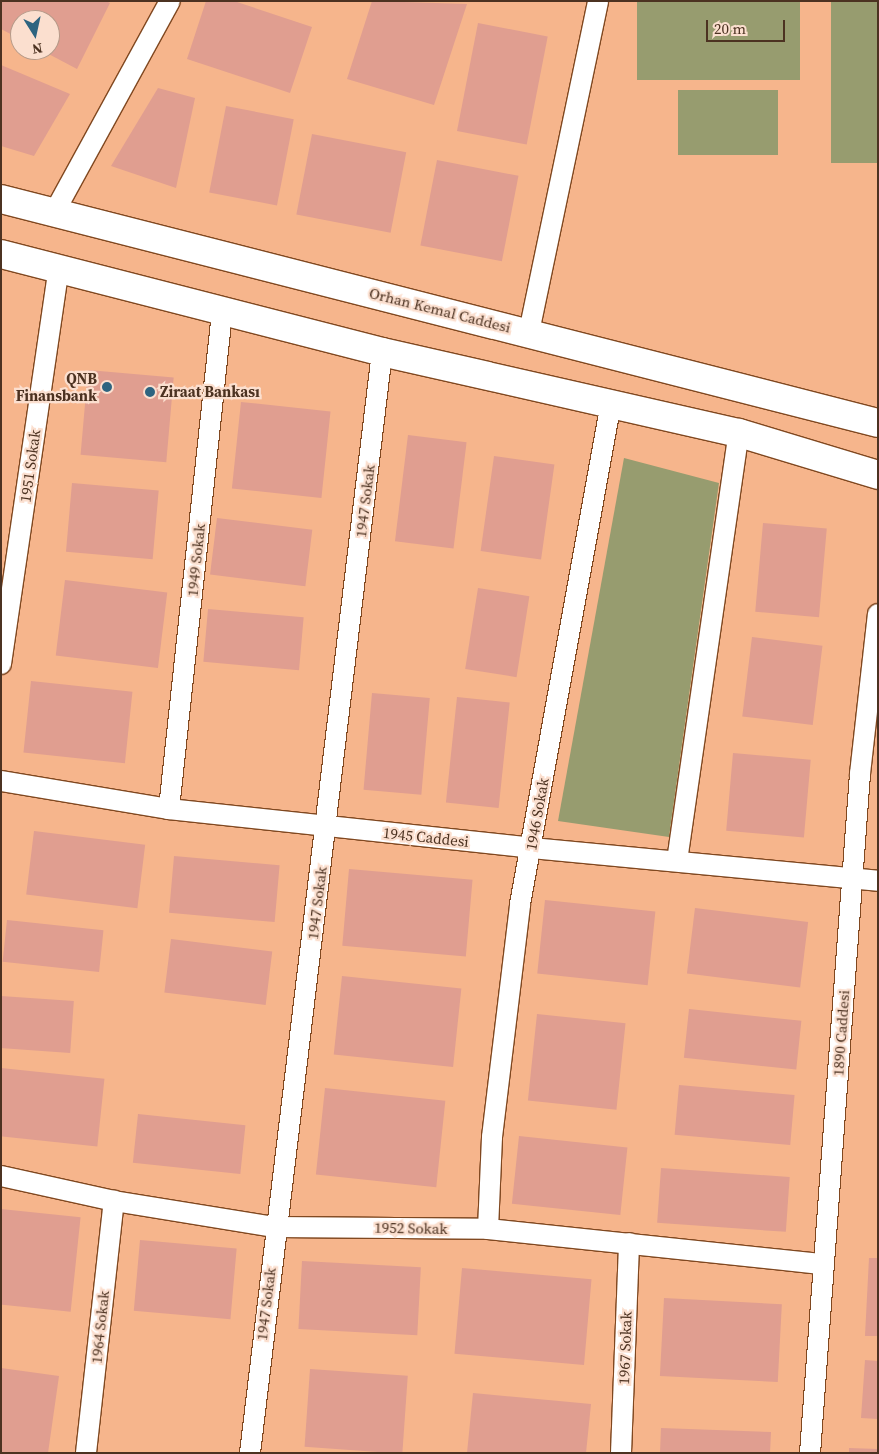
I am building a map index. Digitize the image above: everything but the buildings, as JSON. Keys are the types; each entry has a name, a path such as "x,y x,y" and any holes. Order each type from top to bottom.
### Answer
{"main road":[{"name":"Orhan Kemal Caddesi","path":"1,199 56,211 878,423"},
{"path":"1,254 382,352 739,433 878,475"}],"street":[{"path":"56,211 170,1"},
{"path":"529,332 598,1"},
{"name":"1951 Sokak","path":"1,664 59,268"},
{"name":"1949 Sokak","path":"169,809 222,312"},
{"name":"1947 Sokak","path":"250,1453 275,1226 326,826 382,352"},
{"name":"1946 Sokak","path":"488,1228 492,1137 520,904 611,403"},
{"path":"677,861 739,433"},
{"name":"1890 Caddesi","path":"810,1453 852,878 878,614"},
{"name":"1945 Caddesi","path":"1,781 169,809 531,848 878,880"},
{"name":"1952 Sokak","path":"1,1176 114,1201 275,1226 488,1228 823,1264"},
{"name":"1964 Sokak","path":"86,1453 114,1201"},
{"name":"1967 Sokak","path":"621,1453 629,1243"}],"green space":[{"path":"637,1 800,1 800,80 637,80"},
{"path":"831,1 878,1 878,163 831,163"},
{"path":"678,90 778,90 778,155 678,155"},
{"path":"624,458 719,483 669,837 558,821"}],"place":[{"name":"QNB Finansbank","path":"107,387"},
{"name":"Ziraat Bankası","path":"150,392"}]}
